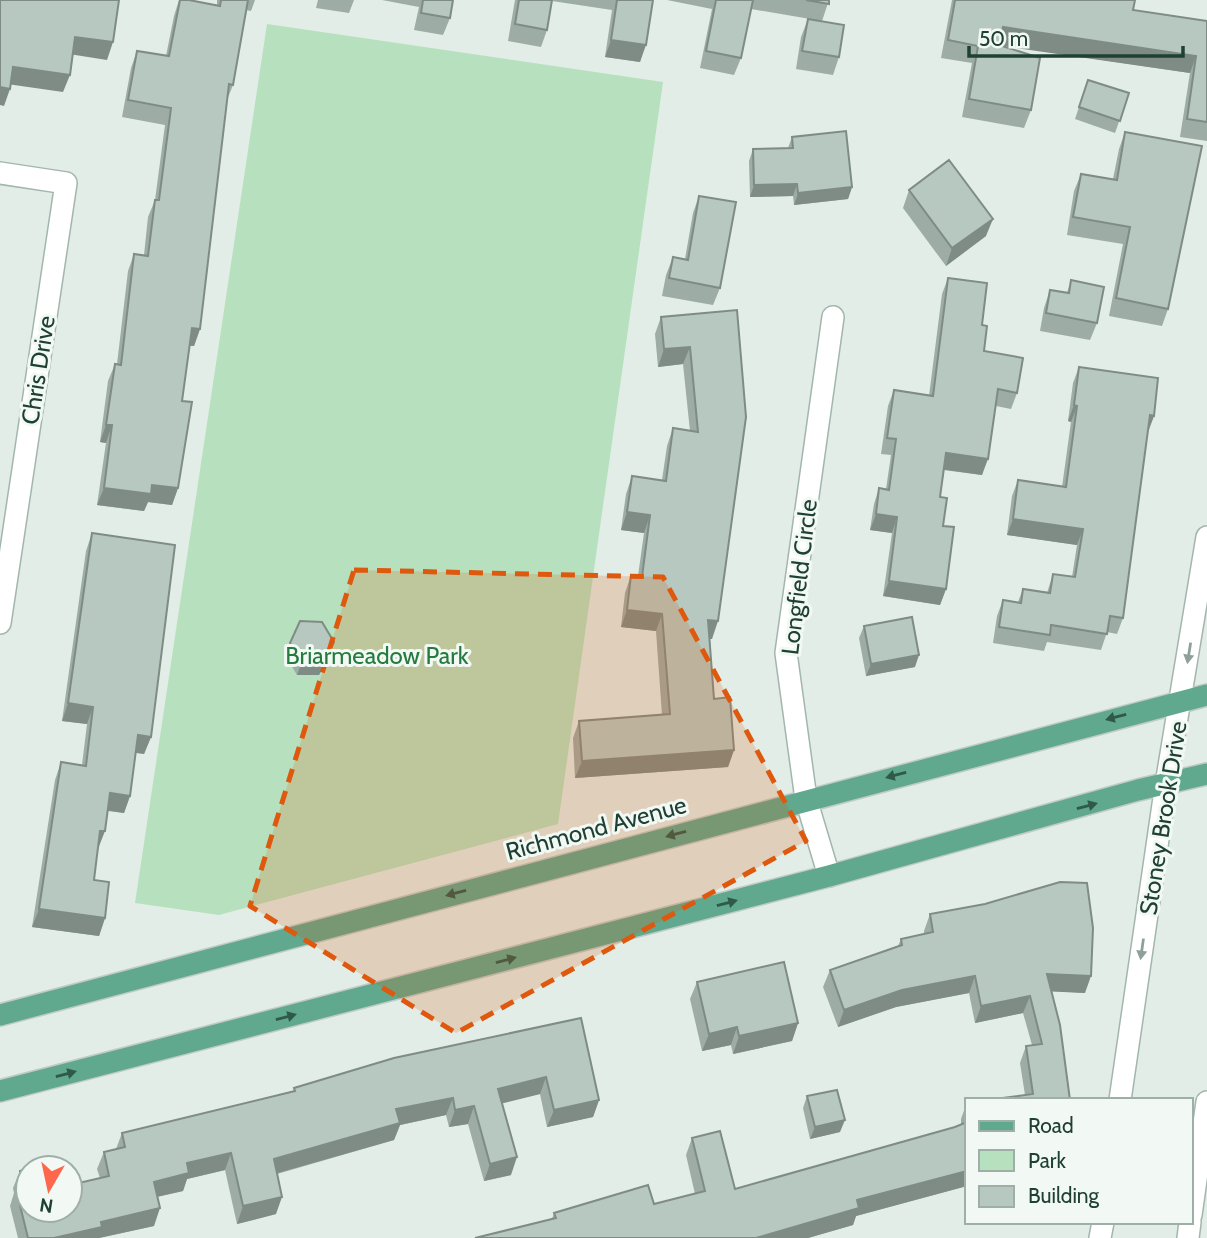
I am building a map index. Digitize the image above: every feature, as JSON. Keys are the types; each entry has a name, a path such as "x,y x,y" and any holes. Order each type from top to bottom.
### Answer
{"main road":[{"name":"Richmond Avenue","path":"0,1015 806,799 1207,695"},
{"path":"0,1091 829,876 1207,774"}],"street":[{"name":"Chris Drive","path":"0,173 66,183 0,623"},
{"name":"Longfield Circle","path":"829,876 806,799 786,653 833,317"},
{"name":"Stoney Brook Drive","path":"1120,1098 1166,784 1182,701 1207,537"},
{"path":"1193,1201 1207,1102"}],"highlighted area":[{"path":"354,570 663,577 806,841 456,1033 250,906"}],"green space":[{"name":"Briarmeadow Park","path":"267,24 663,82 558,824 219,915 135,903"}],"building":[{"path":"0,0 119,0 113,42 75,37 70,75 13,67 10,89 0,87"},
{"path":"180,0 220,6 221,0 248,0 233,85 229,84 200,329 192,328 182,401 192,402 178,488 152,485 151,494 104,488 112,425 106,425 115,364 121,365 134,254 148,256 155,200 159,200 171,108 128,100 137,51 169,56"},
{"path":"423,0 453,0 450,18 421,13"},
{"path":"519,0 552,0 547,30 515,24"},
{"path":"617,0 653,0 646,45 611,40"},
{"path":"716,0 753,0 741,58 706,51"},
{"path":"806,0 829,0 829,4"},
{"path":"955,0 1135,0 1133,10 1207,21 1207,122 1187,119 1196,56 1003,27 999,45 1040,58 1031,110 969,99 978,46 948,40"},
{"path":"808,19 844,25 839,57 802,51"},
{"path":"1088,80 1129,93 1120,121 1079,107"},
{"path":"846,131 852,187 798,193 797,184 754,185 753,149 793,148 792,137"},
{"path":"1125,132 1202,146 1168,309 1116,298 1130,227 1073,217 1081,174 1117,180"},
{"path":"949,160 993,219 952,248 909,190"},
{"path":"699,196 736,202 720,288 669,278 673,257 688,260"},
{"path":"948,278 987,283 982,325 987,326 984,351 1023,358 1017,393 998,389 988,459 946,453 940,497 947,498 943,526 954,527 946,589 889,581 897,517 876,514 879,488 889,490 896,439 887,438 894,390 933,396"},
{"path":"1071,280 1104,287 1097,323 1046,313 1050,290 1069,293"},
{"path":"737,310 746,417 718,621 708,620 714,699 730,697 734,750 582,761 579,721 670,714 662,614 627,610 631,575 642,577 650,515 627,512 632,476 666,481 673,428 698,432 690,347 664,349 661,317"},
{"path":"1079,367 1158,378 1154,416 1150,415 1123,618 1110,616 1107,634 1051,625 1050,635 999,627 1003,600 1021,603 1023,589 1050,593 1053,574 1075,577 1083,529 1013,519 1018,480 1066,487 1077,406 1074,405"},
{"path":"92,533 175,545 151,737 138,735 130,796 110,793 105,831 100,831 94,880 109,882 105,918 39,909 61,762 86,766 93,707 68,703"},
{"path":"912,617 919,655 871,664 864,626"},
{"path":"300,621 322,622 334,642 323,663 301,664 290,643"},
{"path":"1060,882 1087,883 1093,928 1091,976 1047,974 1060,1025 1070,1098 1002,1098 1033,1094 1026,1046 1042,1044 1030,996 981,1006 975,976 902,990 844,1010 830,970 902,945 901,939 933,932 930,914 985,904"},
{"path":"784,962 798,1023 739,1036 737,1027 709,1034 697,982"},
{"path":"581,1018 599,1100 554,1110 546,1077 498,1089 517,1157 490,1164 474,1106 455,1110 453,1098 396,1109 400,1123 274,1159 282,1197 243,1206 231,1153 187,1163 189,1173 154,1182 160,1208 101,1222 102,1227 54,1238 28,1238 25,1224 84,1224 84,1182 109,1176 104,1152 125,1147 122,1133 295,1091 294,1088 394,1058"},
{"path":"837,1090 845,1120 815,1127 807,1096"},
{"path":"965,1123 965,1172 857,1200 859,1208 756,1238 475,1238 556,1218 554,1213 648,1185 654,1204 705,1191 692,1138 720,1131 735,1189"}]}
